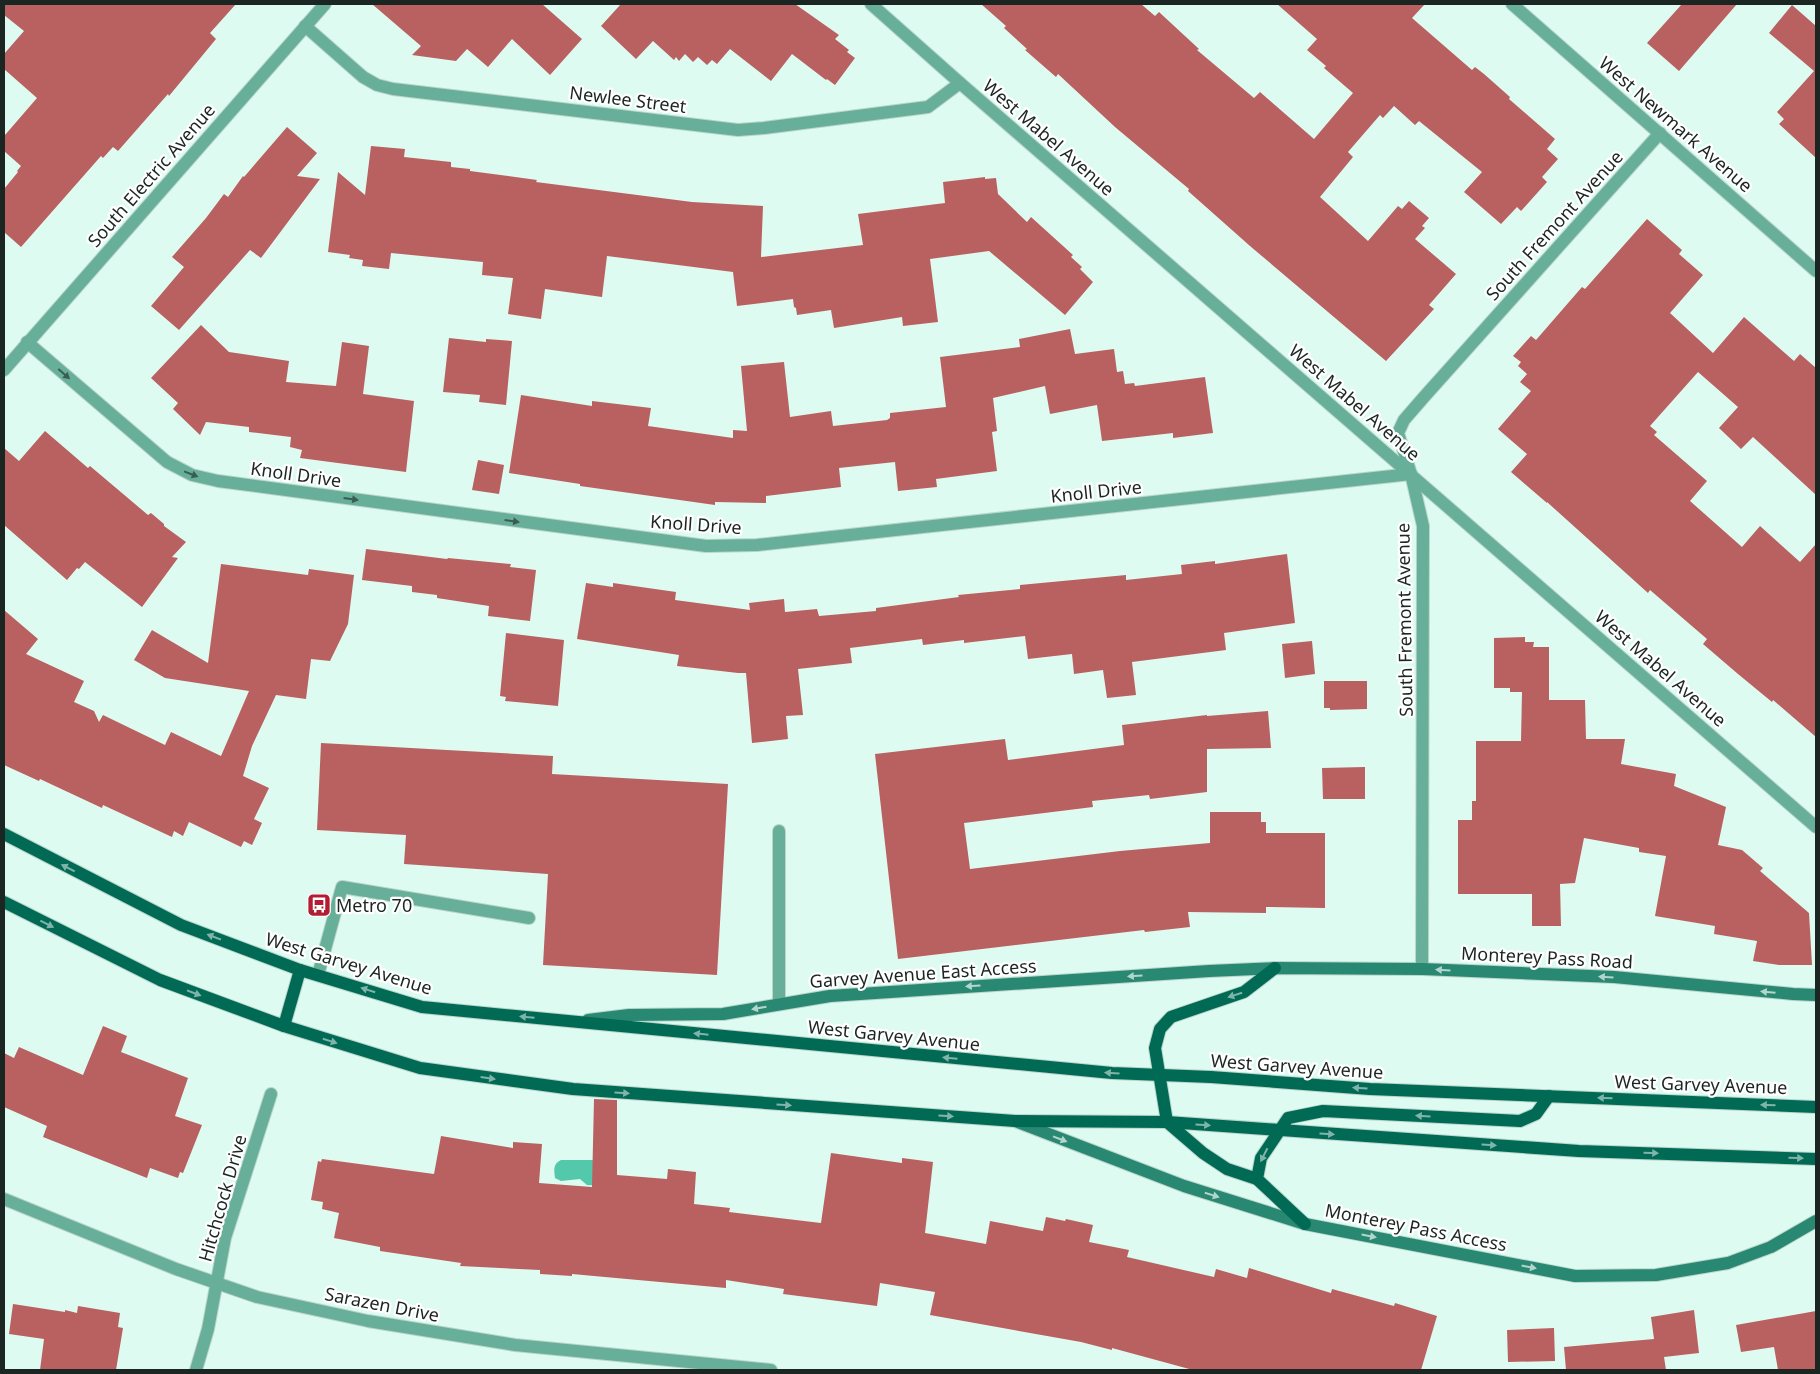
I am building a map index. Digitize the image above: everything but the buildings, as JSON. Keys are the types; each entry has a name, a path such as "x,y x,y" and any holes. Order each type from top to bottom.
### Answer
{"main road":[{"name":"West Garvey Avenue","path":"4,834 181,925 300,970 422,1007 1112,1074 1211,1077 1370,1089 1816,1107"},
{"path":"4,902 160,980 284,1026 420,1068 573,1089 1014,1121 1129,1124 1166,1122 1579,1150 1816,1159"},
{"name":"Monterey Pass Road","path":"1275,968 1422,969 1614,977 1793,994 1816,994"},
{"name":"Garvey Avenue East Access","path":"576,1022 629,1015 723,1014 840,995 1209,970 1275,968"},
{"path":"1275,968 1244,992 1170,1017 1160,1029 1155,1048 1166,1122 1203,1153 1228,1169 1257,1179 1305,1224"},
{"path":"284,1026 300,970"},
{"path":"1257,1179 1261,1158 1288,1118 1323,1112 1520,1121 1536,1114 1549,1096"},
{"name":"Monterey Pass Access","path":"1014,1121 1184,1186 1305,1224 1575,1276 1647,1275 1728,1263 1771,1247 1816,1221"}],"street":[{"name":"South Electric Avenue","path":"4,370 325,4"},
{"name":"West Mabel Avenue","path":"871,4 1816,827"},
{"name":"West Newmark Avenue","path":"1512,4 1816,271"},
{"name":"Newlee Street","path":"305,26 364,77 393,89 738,130 928,107 960,83"},
{"name":"South Fremont Avenue","path":"1422,969 1423,526 1411,474 1398,433 1404,420 1660,133"},
{"name":"Knoll Drive","path":"27,342 167,462 192,475 227,482 706,546 757,545 1411,474"},
{"path":"779,831 779,1004"},
{"path":"318,975 342,888 529,918"},
{"name":"Hitchcock Drive","path":"196,1370 208,1329 225,1238 270,1094"},
{"name":"Sarazen Drive","path":"4,1198 167,1265 257,1297 378,1322 516,1345 676,1365 771,1370"}],"shaded area":[{"path":"561,1160 598,1160 603,1186 587,1185 580,1179 561,1181 555,1178 555,1167"}],"place":[{"name":"Metro 70","path":"319,905"}]}
